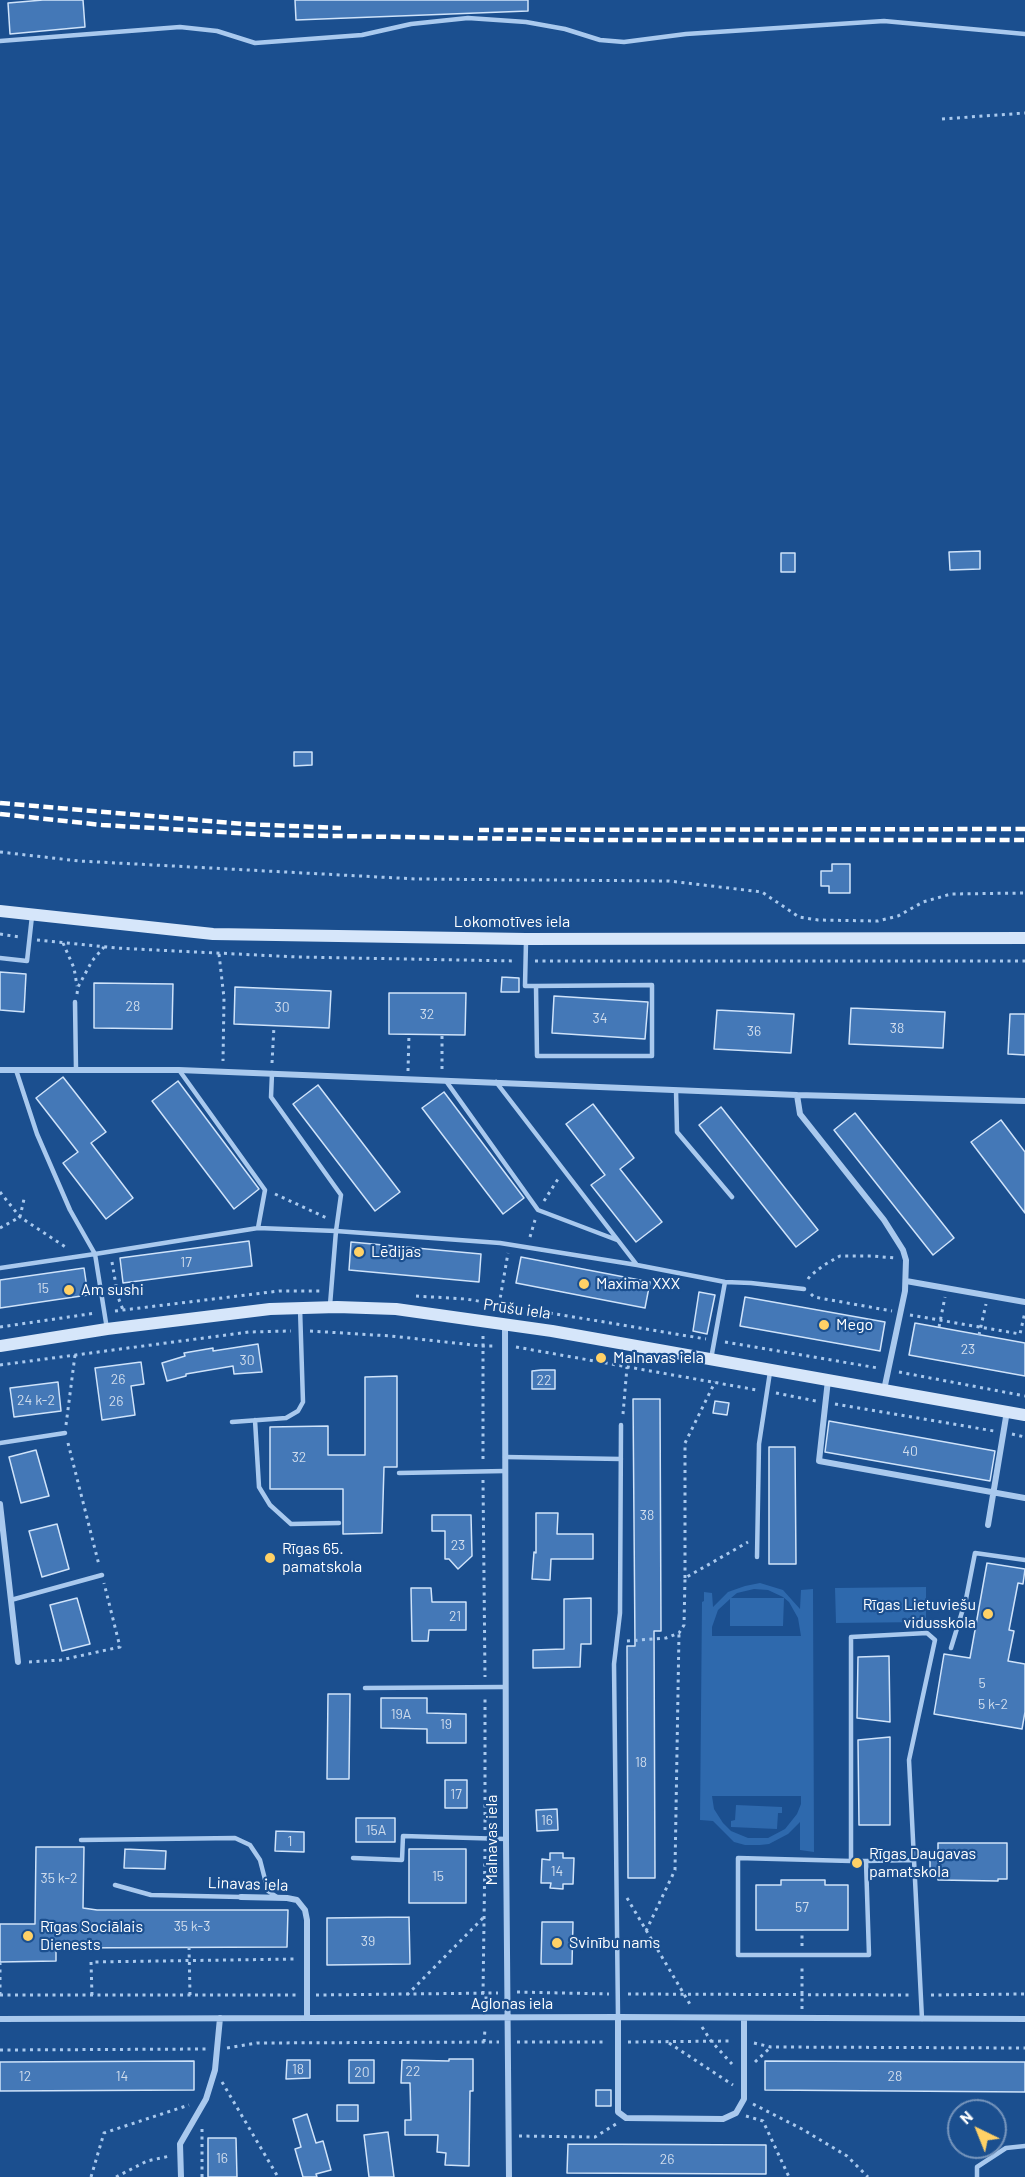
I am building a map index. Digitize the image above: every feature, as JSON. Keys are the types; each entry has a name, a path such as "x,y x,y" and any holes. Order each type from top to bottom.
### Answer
{"street":[{"name":"Lokomotīves iela","path":"0,911 213,934 526,939 1025,938"},
{"path":"0,1070 223,1071 797,1095 1025,1101"},
{"path":"797,1095 800,1114 884,1220 903,1250 906,1260 906,1281 901,1313 884,1390"},
{"path":"906,1281 1025,1302"},
{"name":"Prūšu iela","path":"0,1346 107,1329 270,1309 396,1309 505,1324 1025,1414"},
{"name":"Malnavas iela","path":"505,1324 506,1992 509,2177"},
{"path":"828,1380 819,1461 1025,1498"},
{"path":"988,1525 1007,1411"},
{"path":"0,1509 18,1662"},
{"name":"Linavas iela","path":"241,1897 297,1900 305,1910 307,2018"},
{"path":"618,2017 618,2112 626,2118 723,2119 736,2113 744,2096 744,2018"},
{"name":"Aglonas iela","path":"0,2019 618,2017 1025,2019"},
{"path":"181,2177 180,2144 206,2099 215,2070 220,2018"}],"lane":[{"path":"0,41 180,27 217,32 255,43 362,35 411,24 468,18 526,22 565,29 600,40 624,42 686,34 884,21 1025,34"},
{"path":"0,958 27,961 32,915"},
{"path":"526,939 525,986 652,985 652,1056 537,1056 536,986"},
{"path":"75,1002 76,1070"},
{"path":"16,1070 37,1134 70,1210 95,1254 107,1329"},
{"path":"179,1070 265,1190 258,1228"},
{"path":"272,1073 271,1097 341,1195 330,1308"},
{"path":"444,1080 538,1210 617,1240"},
{"path":"496,1082 636,1265"},
{"path":"676,1090 677,1132 732,1197"},
{"path":"0,1268 258,1228 336,1229 510,1244 725,1282 751,1282 804,1288"},
{"path":"711,1359 725,1282"},
{"path":"232,1422 286,1418 298,1411 303,1402 300,1308"},
{"path":"757,1557 759,1444 770,1369"},
{"path":"255,1420 259,1487 270,1505 291,1524 339,1522"},
{"path":"618,2017 614,1664 621,1613 621,1425"},
{"path":"0,1443 65,1433"},
{"path":"505,1457 621,1459"},
{"path":"399,1473 505,1471"},
{"path":"951,1648 966,1599 975,1553 1025,1560"},
{"path":"11,1600 102,1575"},
{"path":"850,1861 851,1637 927,1633 935,1640 909,1760 922,2019"},
{"path":"365,1688 505,1687"},
{"path":"353,1858 402,1860 403,1836 506,1839"},
{"path":"81,1840 235,1838 250,1845 260,1860 262,1876 268,1891 277,1898"},
{"path":"866,1861 868,1955 738,1955 738,1858 914,1860"},
{"name":"Linavas iela","path":"115,1885 151,1895 241,1897"},
{"path":"977,2177 977,2167 1006,2148 1025,2146"}],"path":[{"path":"942,119 1025,113"},
{"path":"0,852 79,861 417,879 669,881 762,892 799,917 818,920 878,921 898,916 923,902 951,894 1025,893"},
{"path":"0,934 104,947 373,960 1025,961"},
{"path":"63,943 74,968 77,991"},
{"path":"75,1002 77,991 92,961 104,947"},
{"path":"219,953 224,998 223,1071"},
{"path":"272,1073 274,1026"},
{"path":"407,1078 409,1034"},
{"path":"442,1035 444,1080"},
{"path":"265,1190 326,1217 336,1229"},
{"path":"0,1192 20,1217 79,1256"},
{"path":"0,1228 20,1217 24,1198"},
{"path":"499,1305 510,1244"},
{"path":"110,1252 118,1297 123,1310"},
{"path":"906,1260 872,1256 840,1256 810,1276 804,1288 814,1297 1020,1334"},
{"path":"939,1327 947,1288"},
{"path":"979,1335 987,1296"},
{"path":"483,1994 485,1687 482,1346 486,1302"},
{"path":"1019,1342 1025,1311"},
{"path":"0,1365 249,1332 300,1330 391,1336 482,1346 505,1345 1025,1437"},
{"path":"18,1662 61,1660 120,1647 65,1433 75,1355"},
{"path":"621,1425 625,1407 627,1366"},
{"path":"646,1931 675,1870 679,1633 684,1625 685,1443 715,1382"},
{"path":"685,1578 757,1538"},
{"path":"617,1642 666,1638 679,1633"},
{"path":"616,1881 711,2041 744,2075 771,2047"},
{"path":"407,1995 484,1917"},
{"path":"802,1930 802,2018"},
{"path":"189,1947 190,1995"},
{"path":"92,1995 91,1962 307,1959"},
{"path":"0,1962 0,1995 307,1996 506,1992 1025,1995"},
{"path":"0,2050 218,2049 257,2043 711,2041 744,2042 771,2047 1025,2048"},
{"path":"667,2042 744,2096 847,2156 868,2177"},
{"path":"215,2070 278,2177"},
{"path":"91,2177 104,2133 206,2099"},
{"path":"736,2113 763,2121 789,2177"},
{"path":"195,2118 202,2125 202,2177"},
{"path":"508,2136 595,2137 626,2118"},
{"path":"116,2177 147,2161 180,2154"}],"shaded area":[{"path":"760,1583 783,1590 800,1609 801,1590 813,1589 814,1852 800,1850 800,1822 788,1834 769,1844 745,1845 734,1842 713,1821 700,1820 702,1602 704,1592 712,1593 713,1607 728,1592","holes":["754,1589 768,1590 783,1597 789,1602 798,1618 801,1636 712,1636 712,1627 718,1610 730,1599 730,1626 783,1626 784,1598 731,1598 737,1593","712,1796 801,1796 801,1804 797,1814 785,1829 768,1838 748,1838 731,1831 723,1823 714,1809"]},
{"path":"926,1587 926,1622 836,1623 835,1588"},
{"path":"736,1805 782,1807 782,1813 778,1813 777,1829 731,1827 731,1821 735,1820"}],"building":[{"path":"83,0 85,27 10,34 8,3"},
{"path":"295,0 528,0 528,11 296,20"},
{"path":"980,551 980,569 950,570 949,552"},
{"path":"781,553 795,553 795,572 781,572"},
{"path":"294,752 312,752 312,765 294,766"},
{"path":"832,864 850,864 850,893 829,893 829,886 821,886 821,871 832,871"},
{"path":"0,972 26,974 24,1012 0,1010"},
{"path":"502,977 519,978 519,992 501,992"},
{"path":"94,983 173,984 172,1029 94,1028"},
{"path":"235,987 331,991 329,1028 234,1024"},
{"path":"389,993 466,993 465,1035 389,1034"},
{"path":"554,996 648,1002 645,1039 552,1033"},
{"path":"851,1008 945,1012 943,1048 849,1044"},
{"path":"717,1010 794,1014 791,1053 714,1049"},
{"path":"1010,1014 1025,1014 1025,1055 1008,1054"},
{"path":"63,1077 106,1132 91,1143 133,1198 106,1219 63,1163 78,1152 36,1098"},
{"path":"178,1081 259,1189 234,1209 152,1101"},
{"path":"318,1085 400,1192 375,1211 293,1104"},
{"path":"444,1092 524,1198 503,1214 422,1108"},
{"path":"593,1104 634,1158 620,1169 662,1222 636,1242 591,1185 605,1175 566,1124"},
{"path":"721,1107 818,1230 796,1247 699,1125"},
{"path":"855,1113 954,1238 933,1255 834,1130"},
{"path":"1001,1120 1025,1152 1025,1213 971,1142"},
{"path":"249,1241 252,1266 123,1283 120,1258"},
{"path":"351,1242 481,1254 479,1282 349,1270"},
{"path":"521,1257 650,1282 645,1308 516,1283"},
{"path":"84,1268 88,1295 0,1308 0,1280"},
{"path":"699,1292 715,1295 707,1334 693,1331"},
{"path":"745,1297 885,1322 880,1351 740,1326"},
{"path":"915,1323 1025,1343 1025,1376 909,1355"},
{"path":"258,1344 262,1372 234,1374 233,1366 186,1374 186,1376 167,1381 162,1363 185,1356 184,1353"},
{"path":"141,1362 144,1384 131,1386 135,1415 102,1420 95,1368"},
{"path":"555,1370 555,1389 532,1389 532,1371"},
{"path":"397,1376 397,1467 384,1467 382,1533 343,1534 343,1489 270,1489 270,1427 328,1426 328,1455 365,1455 365,1377"},
{"path":"58,1382 61,1411 14,1417 10,1388"},
{"path":"633,1399 660,1399 661,1631 654,1631 655,1878 628,1878 627,1646 635,1646"},
{"path":"715,1401 729,1403 727,1415 713,1413"},
{"path":"829,1421 995,1451 990,1481 825,1452"},
{"path":"769,1447 795,1447 796,1564 769,1564"},
{"path":"36,1450 49,1496 21,1503 9,1457"},
{"path":"536,1513 558,1513 557,1534 593,1534 593,1559 551,1559 550,1580 532,1579 534,1552 536,1553"},
{"path":"432,1515 471,1515 472,1556 458,1569 449,1559 445,1559 445,1531 432,1531"},
{"path":"57,1524 69,1569 42,1577 29,1531"},
{"path":"987,1563 1025,1569 1023,1584 1018,1583 1009,1630 1014,1631 1008,1661 1025,1664 1025,1712 1022,1729 934,1714 944,1654 970,1658"},
{"path":"411,1588 431,1588 432,1602 466,1602 466,1630 429,1630 428,1641 412,1641"},
{"path":"77,1598 90,1644 62,1651 50,1605"},
{"path":"591,1598 591,1644 581,1644 580,1667 533,1668 533,1650 564,1649 564,1599"},
{"path":"889,1656 890,1722 857,1718 858,1657"},
{"path":"328,1694 350,1694 349,1779 327,1779"},
{"path":"381,1698 427,1698 427,1713 466,1714 466,1743 427,1743 427,1729 381,1728"},
{"path":"890,1737 890,1825 859,1825 858,1740"},
{"path":"445,1780 467,1780 467,1808 445,1808"},
{"path":"557,1809 558,1830 537,1831 536,1810"},
{"path":"356,1818 395,1818 395,1842 356,1842"},
{"path":"276,1831 304,1832 304,1852 275,1851"},
{"path":"938,1843 1007,1843 1007,1879 998,1879 998,1881 938,1880 938,1870 930,1870 930,1852 938,1852"},
{"path":"36,1847 84,1847 83,1908 97,1910 288,1910 287,1947 56,1948 56,1961 0,1962 0,1924 35,1924"},
{"path":"125,1849 166,1851 165,1869 124,1868"},
{"path":"409,1849 466,1849 466,1903 409,1903"},
{"path":"550,1853 563,1853 563,1858 574,1858 573,1884 563,1884 563,1889 550,1888 551,1883 541,1883 542,1859 550,1860"},
{"path":"781,1880 825,1880 825,1885 848,1885 848,1930 756,1930 756,1885 781,1885"},
{"path":"409,1917 410,1964 327,1965 327,1918"},
{"name":"Svinību nams","path":"542,1922 573,1922 572,1964 541,1964"},
{"path":"449,2059 473,2059 473,2091 470,2091 469,2166 445,2165 446,2153 437,2152 438,2135 405,2135 405,2120 411,2120 410,2083 401,2083 402,2060 449,2061"},
{"path":"287,2060 310,2060 310,2078 286,2079"},
{"path":"349,2060 374,2060 374,2083 349,2083"},
{"path":"194,2061 194,2090 0,2091 0,2062"},
{"path":"765,2061 1025,2062 1025,2092 765,2090"},
{"path":"596,2090 611,2090 611,2106 596,2106"},
{"path":"337,2105 358,2105 358,2121 337,2121"},
{"path":"307,2114 316,2143 323,2141 331,2170 316,2174 317,2177 303,2177 295,2149 301,2147 293,2119"},
{"path":"388,2132 394,2177 369,2177 364,2135"},
{"path":"208,2138 236,2138 237,2177 208,2177"},
{"path":"568,2144 766,2145 766,2174 567,2173"}],"railway":[{"path":"0,803 243,824 341,828"},
{"path":"0,814 102,825 271,835 593,840 1025,840"},
{"path":"479,830 1025,829"}],"place":[{"name":"Lēdijas","path":"359,1252"},
{"name":"Maxima XXX","path":"584,1284"},
{"name":"Am sushi","path":"69,1290"},
{"name":"Mego","path":"824,1325"},
{"name":"Malnavas iela","path":"601,1358"},
{"name":"Rīgas 65. pamatskola","path":"270,1558"},
{"name":"Rīgas Lietuviešu vidusskola","path":"988,1614"},
{"name":"Rīgas Daugavas pamatskola","path":"857,1863"},
{"name":"Rīgas Sociālais Dienests","path":"28,1936"},
{"name":"Svinību nams","path":"557,1943"}]}
